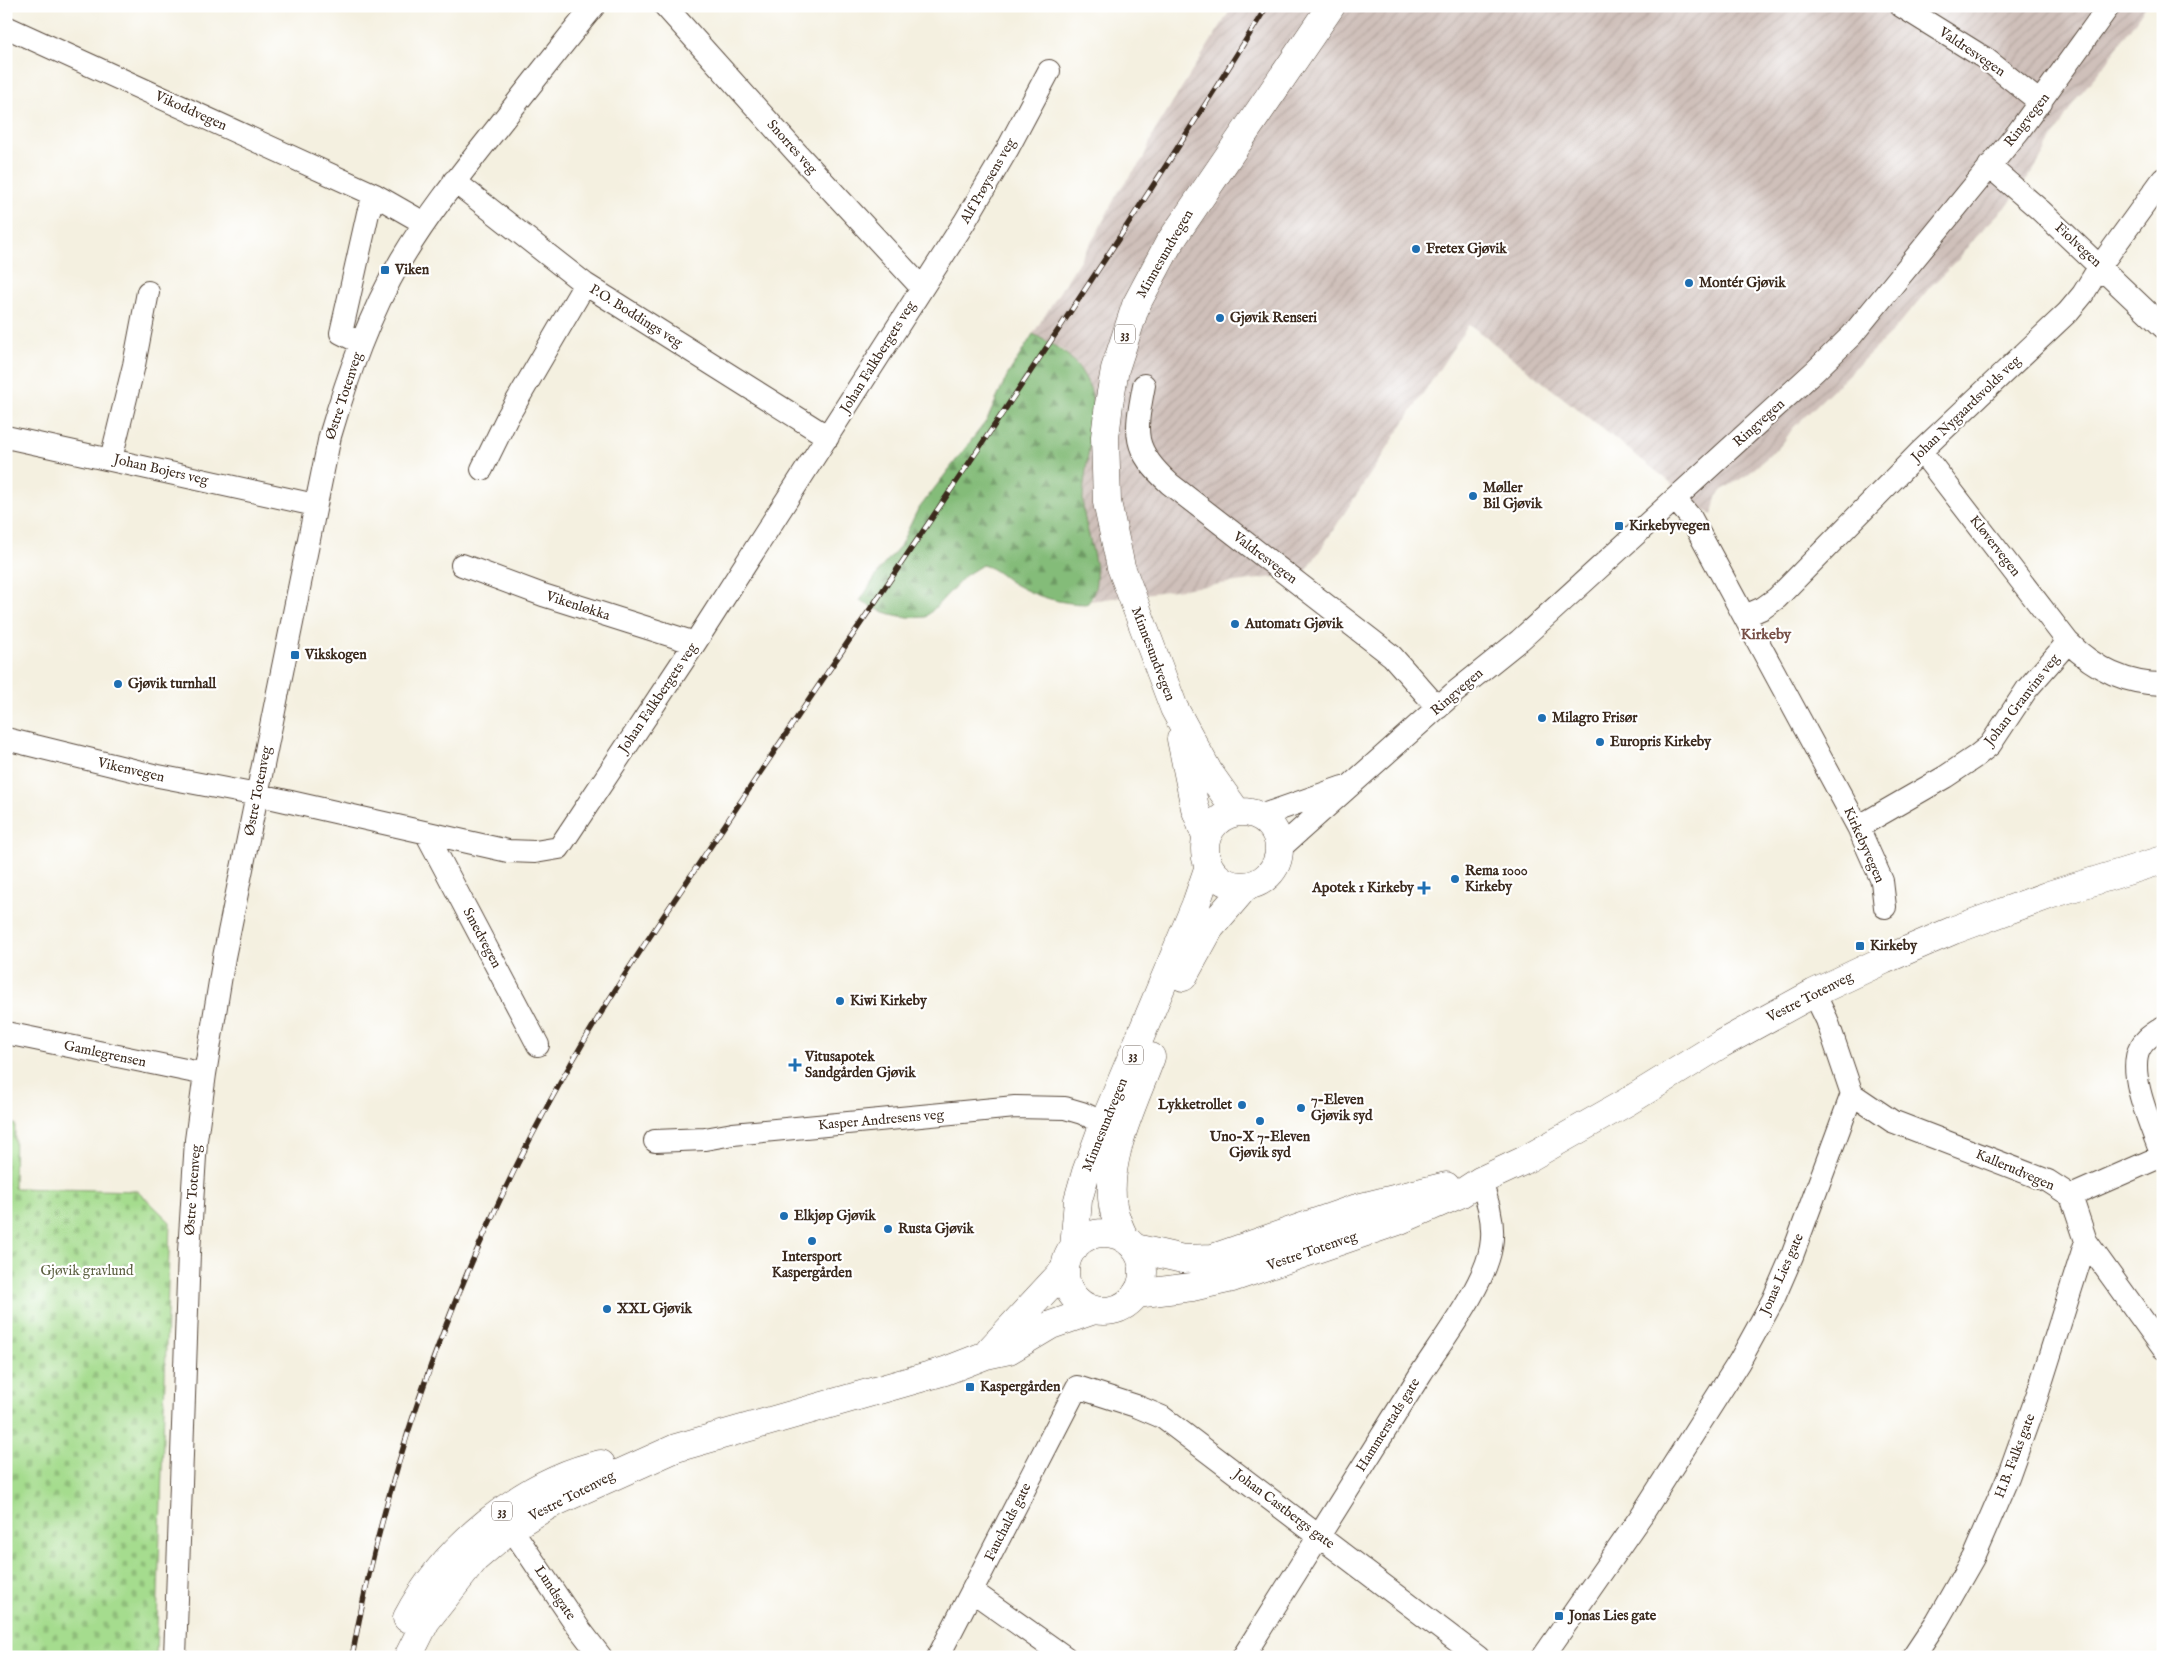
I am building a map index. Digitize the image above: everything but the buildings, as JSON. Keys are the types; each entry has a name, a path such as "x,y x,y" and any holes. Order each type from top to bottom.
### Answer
{"main road":[{"name":"Minnesundvegen","path":"1130,1244 1116,1219 1112,1192 1112,1178 1122,1135 1178,988 1188,967 1210,928 1246,886 1264,879 1272,870 1277,860 1279,849 1276,833 1267,821 1248,814 1208,771 1174,708 1121,567 1106,493 1105,437 1115,369 1136,305 1168,245 1331,6"},
{"name":"Minnesundvegen","path":"1070,1259 1078,1200 1104,1123 1196,904 1209,866 1205,852 1206,837 1195,808 1174,708"},
{"path":"1206,837 1213,825 1220,819 1248,814"},
{"name":"Vestre Totenveg","path":"1136,1294 1192,1287 1244,1274 1398,1221 1460,1194 1480,1181 1530,1157 1721,1044 1814,993 1954,930 2052,894 2163,860"},
{"path":"1209,866 1225,882 1236,886 1246,886"},
{"name":"Vestre Totenveg","path":"1130,1244 1183,1259 1213,1258 1357,1208 1428,1190 1480,1181"},
{"path":"986,1355 1002,1335 1024,1315 1070,1259 1079,1242 1094,1235 1110,1234 1130,1244"},
{"name":"33","path":"1070,1259 1066,1278 1072,1294 1085,1306 1094,1310 1117,1309 1136,1294 1143,1275 1141,1261 1130,1244"},
{"name":"Vestre Totenveg","path":"389,1657 408,1615 430,1583 464,1543 506,1508 546,1483 583,1468 676,1448 945,1371 986,1355 1009,1350 1051,1325 1094,1310"},
{"name":"Vestre Totenveg","path":"408,1657 426,1621 448,1590 475,1559 511,1528 549,1505 676,1448"}],"street":[{"name":"Østre Totenveg","path":"176,1657 189,1252 196,1140 204,1074 224,957 330,436 346,381 361,343 400,262 424,223 454,181 594,6"},
{"name":"Snorres veg","path":"665,6 795,151 921,287"},
{"name":"Valdresvegen","path":"1901,6 1986,59 2041,103"},
{"name":"Ringvegen","path":"1279,849 1438,708 1520,640 1852,335 2041,103 2109,6"},
{"name":"Vikoddvegen","path":"6,27 375,195 424,223"},
{"name":"Alf Prøysens veg","path":"921,287 964,223 1007,150 1049,71"},
{"name":"Fiolvegen","path":"1989,166 2040,210 2163,327"},
{"name":"Johan Nygaardsvolds veg","path":"1745,616 1764,608 1777,598 1921,451 2068,312 2083,294 2100,266 2163,179"},
{"name":"P.O. Boddings veg","path":"454,181 585,284 828,438"},
{"path":"361,343 341,333 368,213 375,195"},
{"path":"482,469 508,416 585,284"},
{"name":"Johan Falkbergets veg","path":"258,794 508,851 535,852 559,848 828,438 921,287"},
{"path":"111,459 134,365 148,292"},
{"name":"Valdresvegen","path":"1144,385 1138,418 1138,436 1142,452 1151,467 1170,484 1392,656 1438,708"},
{"name":"Johan Bojers veg","path":"6,436 315,505"},
{"name":"Kløvervegen","path":"1921,451 2068,642"},
{"name":"Kirkebyvegen","path":"1674,499 1691,518 1858,827 1882,881 1885,907"},
{"name":"Vikenløkka","path":"462,565 542,595 695,643"},
{"name":"Johan Granvins veg","path":"1858,827 1945,777 1976,757 1990,745 2027,689 2068,642 2084,658 2108,672 2133,680 2163,684"},
{"name":"Vikenvegen","path":"6,739 153,775 258,794"},
{"name":"Ringvegen","path":"1248,814 1351,785"},
{"name":"Smedvegen","path":"426,833 538,1044"},
{"path":"1814,993 1827,1020 1852,1094"},
{"path":"2071,1196 2163,1156 2144,1105 2136,1061 2139,1050 2146,1039 2163,1028"},
{"name":"Gamlegrensen","path":"6,1033 204,1074"},
{"name":"Kallerudvegen","path":"1852,1094 1892,1121 2048,1181 2071,1196 2086,1241 2163,1348"},
{"name":"Jonas Lies gate","path":"1543,1657 1641,1516 1743,1356 1792,1256 1852,1094"},
{"name":"Kasper Andresens veg","path":"655,1141 705,1139 733,1134 1015,1108 1065,1108 1104,1123"},
{"name":"Hammerstads gate","path":"1242,1657 1453,1324 1486,1264 1492,1246 1492,1229 1488,1199 1480,1181"},
{"name":"H.B. Falks gate","path":"1913,1657 1937,1621 1973,1558 2008,1477 2037,1396 2086,1241"},
{"name":"Johan Castbergs gate","path":"1077,1387 1162,1416 1478,1657"},
{"name":"Fauchalds gate","path":"938,1657 1077,1387"},
{"name":"Lundsgate","path":"511,1528 578,1627 601,1657"},
{"path":"972,1590 1065,1657"}],"shaded area":[{"path":"1233,6 2146,6 2107,62 2076,99 2032,173 2009,203 1975,237 1958,260 1931,286 1895,329 1793,428 1782,444 1747,475 1722,490 1716,497 1712,515 1469,324 1305,573 1090,601 1094,597 1083,503 1092,408 1091,389 1076,364 1063,350 1033,334 1097,233 1119,190 1143,159 1154,132"}],"green space":[{"path":"1033,334 1052,344 1074,361 1085,377 1092,398 1093,412 1083,505 1094,557 1096,583 1093,594 1087,604 1068,603 1032,593 982,565 966,575 926,617 908,617 892,614 860,601 881,568 900,546 917,511 987,420 1007,376"},
{"name":"Gjøvik gravlund","path":"15,1124 14,1188 138,1191 170,1222 156,1657 6,1657 6,1125"}],"railway":[{"path":"352,1657 387,1505 409,1431 434,1358 462,1285 493,1214 527,1144 564,1076 642,948 1160,176 1267,6"}],"place":[{"name":"Fretex Gjøvik","path":"1416,249"},
{"name":"Viken","path":"385,270"},
{"name":"Montér Gjøvik","path":"1689,283"},
{"name":"Gjøvik Renseri","path":"1220,318"},
{"name":"Møller Bil Gjøvik","path":"1473,496"},
{"name":"Kirkebyvegen","path":"1619,526"},
{"name":"Automat1 Gjøvik","path":"1235,624"},
{"name":"Vikskogen","path":"295,655"},
{"name":"Gjøvik turnhall","path":"118,684"},
{"name":"Milagro Frisør","path":"1542,718"},
{"name":"Europris Kirkeby","path":"1600,742"},
{"name":"Rema 1000 Kirkeby","path":"1455,879"},
{"name":"Apotek 1 Kirkeby","path":"1424,888"},
{"name":"Kirkeby","path":"1860,946"},
{"name":"Kiwi Kirkeby","path":"840,1001"},
{"name":"Vitusapotek Sandgården Gjøvik","path":"795,1065"},
{"name":"Lykketrollet","path":"1242,1105"},
{"name":"7-Eleven Gjøvik syd","path":"1301,1108"},
{"name":"Uno-X 7-Eleven Gjøvik syd","path":"1260,1121"},
{"name":"Elkjøp Gjøvik","path":"784,1216"},
{"name":"Rusta Gjøvik","path":"888,1229"},
{"name":"Intersport Kaspergården","path":"812,1241"},
{"name":"XXL Gjøvik","path":"607,1309"},
{"name":"Kaspergården","path":"970,1387"},
{"name":"Jonas Lies gate","path":"1559,1616"}],"district":[{"name":"Kirkeby","path":"1766,634"}]}
